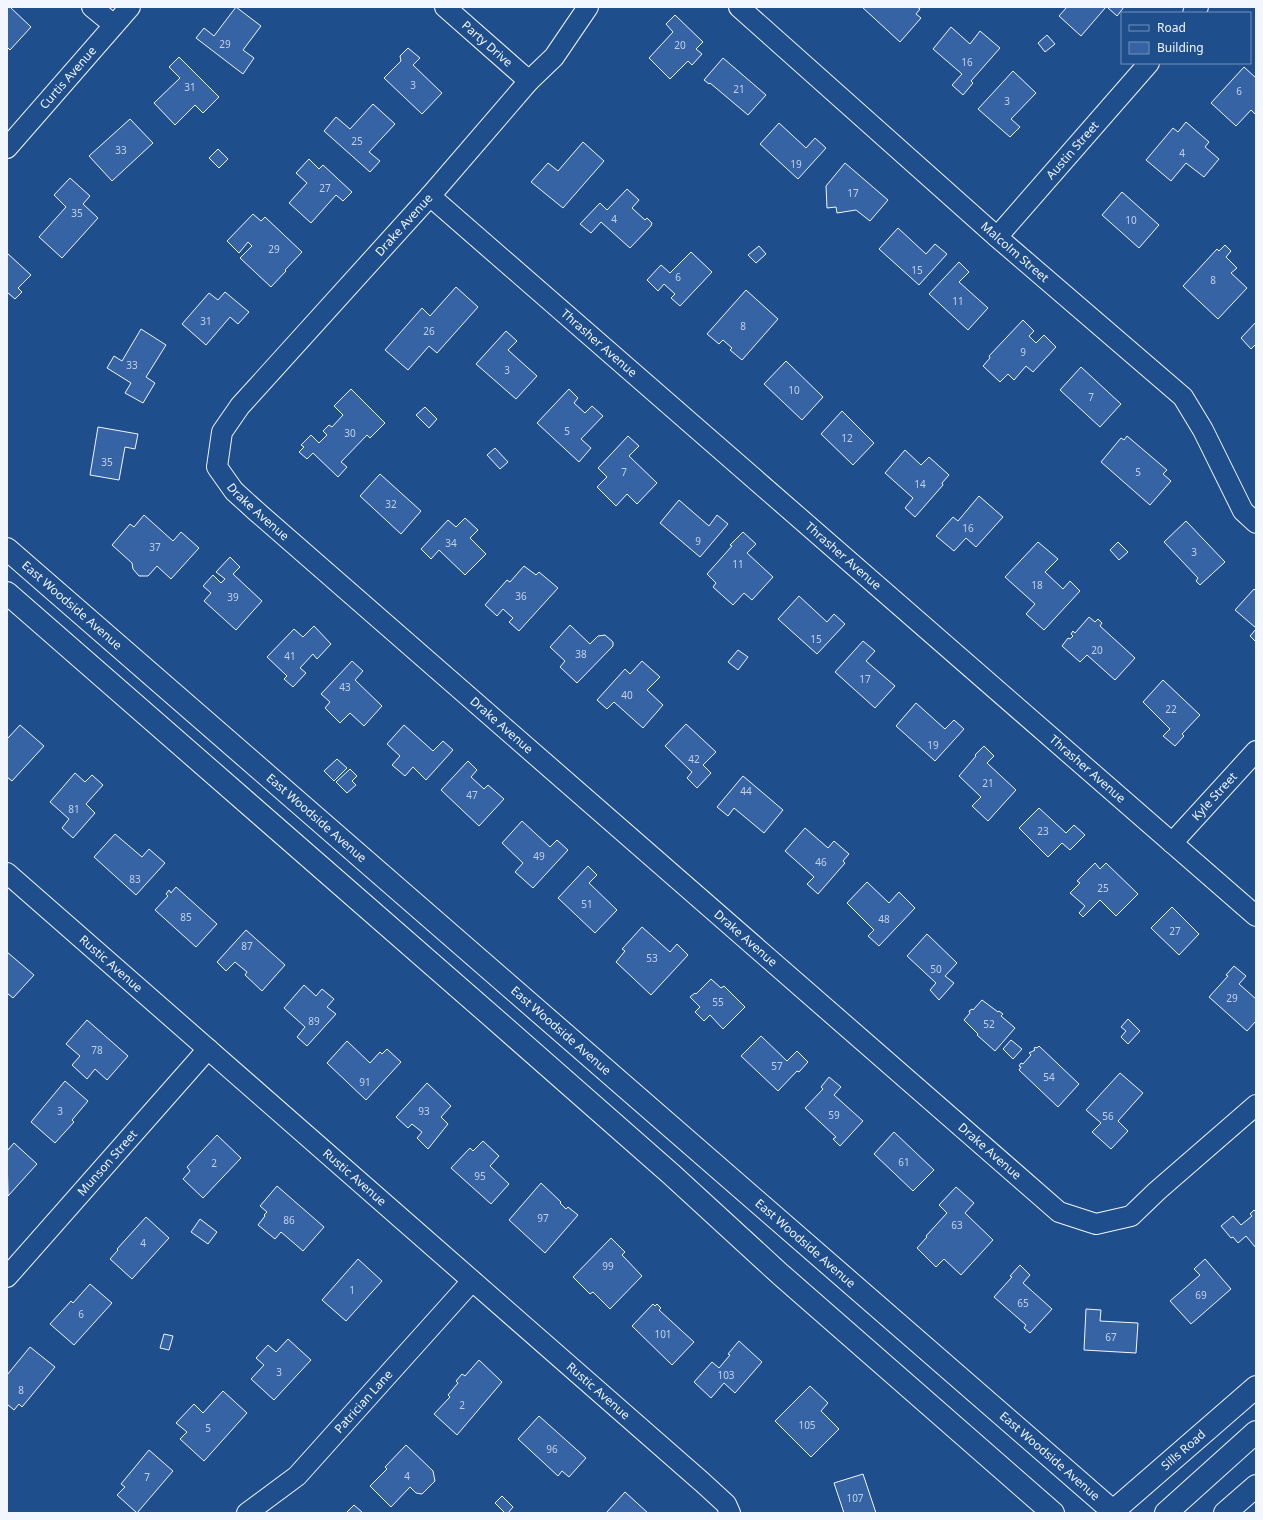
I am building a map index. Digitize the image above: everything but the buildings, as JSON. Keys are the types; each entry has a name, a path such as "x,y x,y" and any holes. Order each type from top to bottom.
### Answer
{"main road":[{"name":"East Woodside Avenue","path":"7,549 1113,1512"},
{"path":"7,593 671,1174 780,1274 1053,1513"},
{"name":"Sills Road","path":"1113,1512 1256,1387"},
{"path":"1166,1513 1256,1432"},
{"path":"1224,1513 1256,1486"}],"street":[{"path":"92,7 114,25"},
{"name":"Curtis Avenue","path":"7,148 130,7"},
{"name":"Party Drive","path":"445,7 529,81"},
{"name":"Drake Avenue","path":"588,7 554,57 529,81 430,196 240,406 222,432 216,467 234,491 268,522 1059,1212 1096,1224 1131,1216 1157,1191 1256,1105"},
{"name":"Malcolm Street","path":"739,7 997,237 1182,397 1203,430 1243,511 1256,523"},
{"name":"Austin Street","path":"997,237 1148,64"},
{"name":"Thrasher Avenue","path":"430,196 1256,916"},
{"name":"Kyle Street","path":"1172,843 1256,751"},
{"name":"Rustic Avenue","path":"7,873 702,1482 726,1504 730,1513"},
{"name":"Munson Street","path":"7,1277 208,1049"},
{"name":"Patrician Lane","path":"247,1513 297,1476 472,1281"}]}
